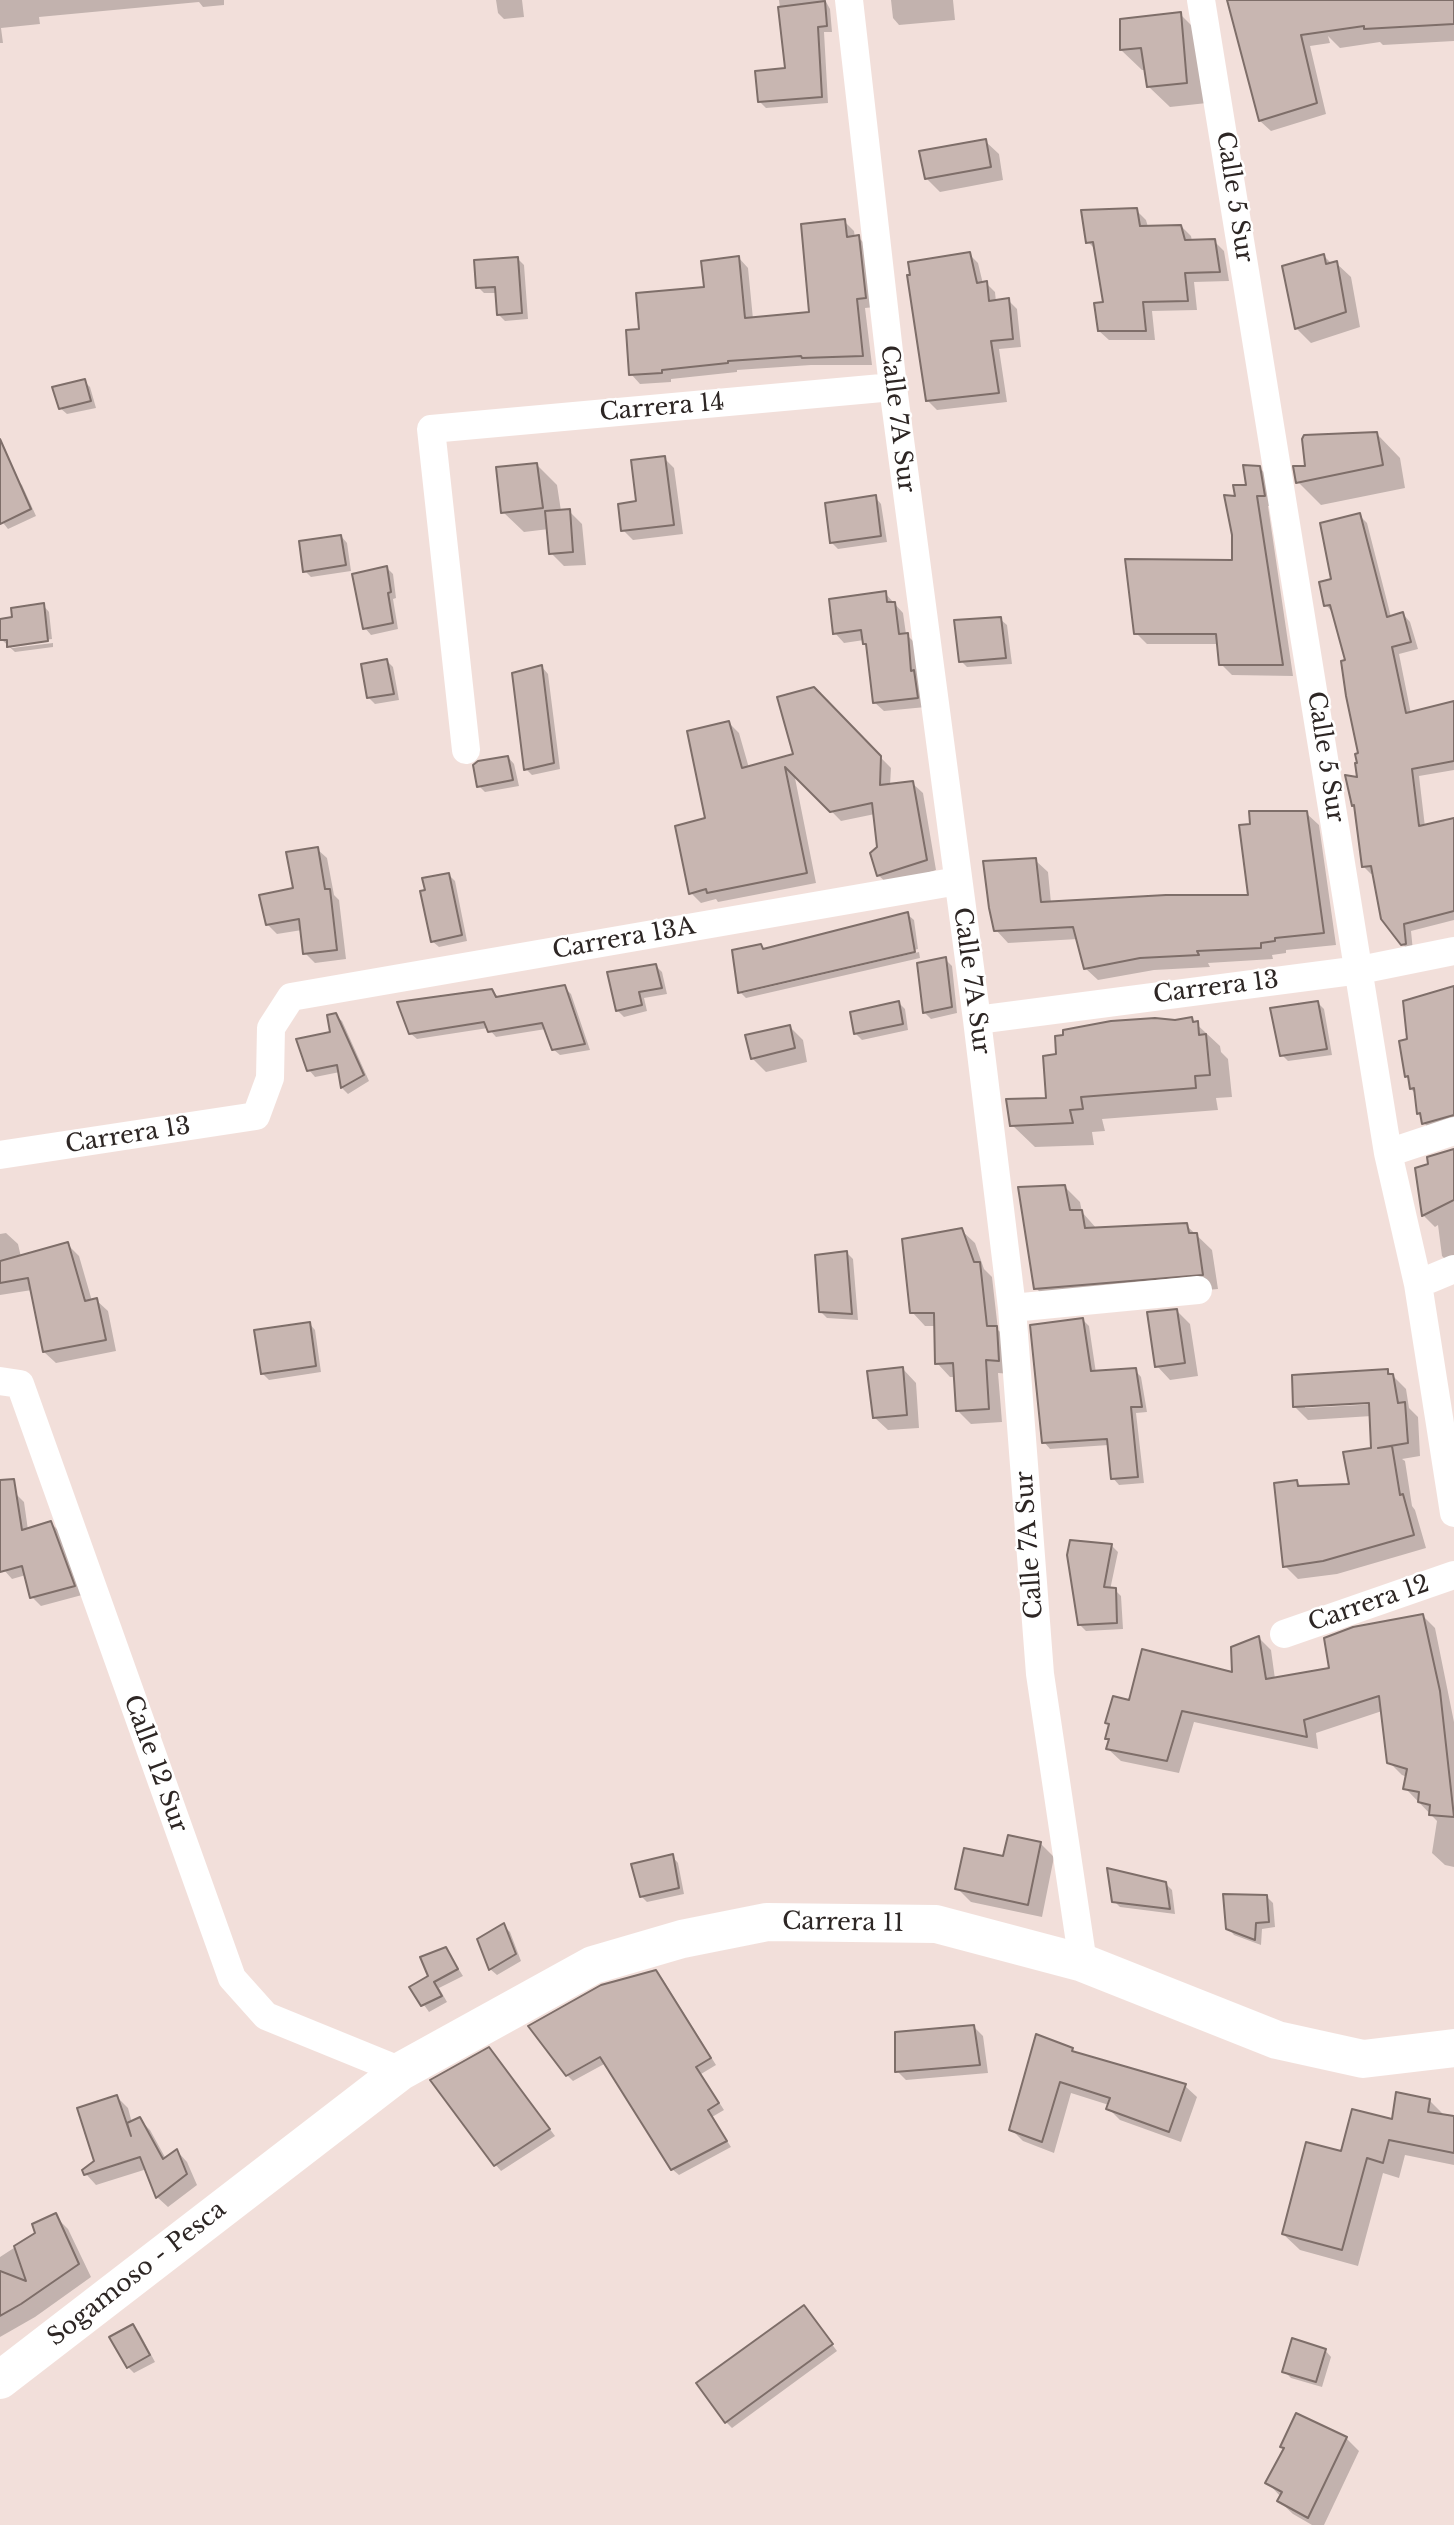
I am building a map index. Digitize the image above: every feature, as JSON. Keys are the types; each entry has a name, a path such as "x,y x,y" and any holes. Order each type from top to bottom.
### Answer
{"main road":[{"name":"Carrera 11","path":"274,2168 401,2071 593,1965 682,1939 767,1922 936,1924 1083,1963 1277,2040 1363,2059 1454,2048"},
{"name":"Sogamoso - Pesca","path":"0,2380 274,2168"}],"street":[{"name":"Calle 7A Sur","path":"849,0 893,387 977,1020 1012,1308 1040,1674 1083,1963"},
{"name":"Calle 5 Sur","path":"1201,0 1388,1153 1445,1390 1454,1513"},
{"name":"Carrera 14","path":"466,750 431,429 893,387"},
{"name":"Carrera 13A","path":"256,1116 270,1078 271,1028 291,997 958,881"},
{"name":"Carrera 13","path":"977,1020 1360,970 1454,951"},
{"name":"Carrera 13","path":"0,1155 256,1116"},
{"path":"1388,1153 1454,1131"},
{"path":"1418,1284 1454,1269"},
{"path":"1012,1308 1198,1290"},
{"name":"Calle 12 Sur","path":"0,1381 20,1384 232,1978 266,2016 401,2071"},
{"name":"Carrera 12","path":"1284,1634 1454,1575"}],"building":[{"path":"1227,0 1454,0 1454,24 1364,29 1364,26 1301,35 1317,103 1259,121"},
{"path":"825,1 827,26 818,27 822,97 758,102 755,71 785,68 778,7"},
{"path":"1181,12 1187,83 1147,87 1141,48 1120,50 1120,19"},
{"path":"986,139 991,167 925,179 919,151"},
{"path":"1137,208 1140,226 1181,225 1185,240 1215,239 1220,272 1185,273 1188,301 1143,302 1146,331 1098,331 1094,303 1103,302 1093,242 1086,243 1081,210"},
{"path":"845,219 847,237 859,235 866,298 857,299 863,356 801,356 728,361 662,370 662,373 629,375 626,330 639,329 636,293 704,287 701,261 739,256 745,318 809,312 801,224"},
{"path":"970,252 977,283 987,281 989,301 1009,298 1013,339 991,341 999,393 926,401 907,275 910,275 908,262"},
{"path":"1324,254 1326,264 1337,261 1346,312 1295,329 1282,266"},
{"path":"518,257 522,313 497,315 495,287 476,288 474,260"},
{"path":"85,379 91,401 59,409 52,387"},
{"path":"1377,432 1383,465 1296,483 1293,466 1305,466 1302,439 1304,435"},
{"path":"0,439 31,509 0,524"},
{"path":"665,456 674,525 621,531 618,504 636,501 631,460"},
{"path":"537,463 543,508 501,513 496,467"},
{"path":"1243,465 1260,466 1265,496 1257,496 1283,665 1219,665 1216,634 1134,634 1125,559 1232,560 1232,535 1224,495 1235,496 1233,485 1246,485"},
{"path":"876,495 881,536 830,543 825,503"},
{"path":"570,509 573,552 549,554 545,511"},
{"path":"1360,513 1387,617 1403,612 1411,642 1392,647 1406,713 1454,701 1454,761 1412,769 1419,826 1454,818 1454,911 1404,924 1406,944 1401,945 1381,919 1371,866 1362,867 1354,805 1352,806 1345,775 1357,777 1355,754 1358,753 1341,661 1345,660 1330,605 1324,606 1319,582 1331,579 1320,523"},
{"path":"341,535 346,565 303,572 299,541"},
{"path":"387,566 393,623 363,629 352,574"},
{"path":"886,591 887,602 895,602 899,634 908,633 911,671 914,670 918,698 873,703 866,644 863,644 861,630 833,634 829,599"},
{"path":"44,603 48,641 7,647 7,640 0,640 0,619 12,617 11,608"},
{"path":"1001,617 1006,658 959,662 954,620"},
{"path":"387,659 394,694 367,698 361,664"},
{"path":"542,665 554,763 524,770 512,673"},
{"path":"814,687 881,756 880,785 913,781 927,860 877,876 870,853 877,847 872,803 830,812 785,767 807,873 707,893 706,889 689,894 675,826 705,818 687,731 729,721 742,768 793,754 777,697"},
{"path":"508,756 513,780 477,787 473,765 478,761"},
{"path":"1249,811 1307,811 1324,933 1275,938 1275,941 1261,943 1261,948 1197,951 1199,955 1140,958 1084,969 1073,927 994,931 983,861 1036,858 1041,902 1166,895 1248,895 1239,825 1250,824"},
{"path":"318,847 325,889 330,889 337,950 303,954 299,919 266,925 259,895 293,888 286,852"},
{"path":"449,873 462,935 431,942 420,891 425,890 422,878"},
{"path":"908,912 915,952 738,993 732,950 761,944 763,949"},
{"path":"946,957 952,1007 923,1013 917,963"},
{"path":"656,964 662,988 639,992 642,1005 616,1011 607,972"},
{"path":"565,985 585,1044 552,1050 542,1023 488,1032 484,1022 409,1034 397,1002 492,989 496,997"},
{"path":"1454,986 1454,1115 1422,1124 1420,1113 1417,1114 1414,1088 1410,1089 1408,1076 1405,1077 1399,1041 1407,1039 1403,1001"},
{"path":"899,1001 903,1024 854,1034 850,1012"},
{"path":"1318,1001 1327,1049 1280,1056 1270,1008"},
{"path":"336,1013 364,1075 341,1088 337,1065 307,1071 296,1039 330,1032 327,1015"},
{"path":"1192,1017 1193,1022 1198,1021 1199,1035 1206,1034 1210,1075 1195,1076 1196,1088 1081,1097 1083,1109 1070,1110 1073,1123 1010,1126 1006,1099 1046,1098 1043,1056 1056,1054 1055,1036 1063,1035 1063,1030 1111,1021 1155,1018 1175,1020"},
{"path":"790,1025 795,1048 751,1059 745,1035"},
{"path":"1454,1149 1454,1200 1422,1216 1415,1168 1428,1164 1427,1157"},
{"path":"1065,1185 1070,1210 1082,1210 1085,1228 1187,1223 1189,1233 1197,1233 1203,1275 1034,1289 1018,1187"},
{"path":"962,1228 974,1262 980,1262 987,1326 997,1326 999,1361 986,1360 989,1409 956,1411 953,1363 935,1364 934,1313 910,1313 902,1239"},
{"path":"68,1242 85,1301 97,1298 106,1340 43,1352 28,1278 0,1283 0,1261"},
{"path":"847,1251 852,1314 819,1312 815,1255"},
{"path":"1177,1309 1185,1363 1155,1367 1147,1312"},
{"path":"1083,1318 1091,1371 1136,1368 1142,1407 1131,1407 1138,1477 1111,1479 1107,1439 1042,1443 1030,1325"},
{"path":"310,1322 316,1366 261,1374 254,1330"},
{"path":"903,1367 907,1415 873,1418 867,1371"},
{"path":"1388,1369 1388,1374 1393,1374 1398,1403 1405,1402 1408,1443 1378,1448 1392,1446 1400,1495 1403,1494 1414,1535 1323,1561 1283,1567 1274,1483 1297,1480 1298,1486 1349,1484 1343,1452 1371,1448 1369,1403 1293,1407 1292,1375"},
{"path":"14,1479 22,1530 51,1521 75,1586 30,1598 22,1566 0,1572 0,1480"},
{"path":"1070,1540 1112,1544 1104,1587 1116,1588 1117,1623 1078,1625 1067,1555"},
{"path":"1423,1614 1440,1691 1454,1817 1429,1815 1430,1805 1418,1802 1419,1792 1403,1789 1407,1769 1387,1763 1379,1696 1304,1720 1307,1737 1182,1711 1167,1761 1106,1749 1109,1739 1105,1739 1109,1724 1105,1723 1113,1696 1129,1700 1142,1649 1232,1672 1231,1647 1259,1636 1266,1679 1329,1668 1324,1638 1353,1627"},
{"path":"1008,1835 1041,1842 1028,1905 955,1889 964,1848 1003,1856"},
{"path":"673,1854 679,1888 640,1897 631,1864"},
{"path":"1107,1868 1166,1882 1170,1909 1112,1902"},
{"path":"1223,1894 1267,1895 1269,1922 1256,1923 1255,1940 1226,1929"},
{"path":"504,1923 516,1954 489,1970 477,1939"},
{"path":"446,1947 458,1969 434,1982 442,1996 421,2006 409,1987 428,1976 420,1957"},
{"path":"656,1970 711,2058 696,2067 719,2103 708,2110 727,2141 671,2170 600,2057 566,2076 528,2026 601,1985"},
{"path":"974,2025 980,2065 895,2072 895,2032"},
{"path":"1036,2034 1073,2048 1072,2051 1186,2084 1169,2132 1106,2109 1110,2098 1060,2082 1042,2142 1009,2130"},
{"path":"489,2047 550,2129 494,2166 430,2080"},
{"path":"1396,2092 1430,2099 1428,2112 1454,2116 1454,2153 1389,2140 1383,2163 1367,2158 1342,2250 1282,2234 1306,2142 1341,2151 1352,2109 1392,2119"},
{"path":"117,2095 131,2136 127,2123 140,2117 163,2159 177,2149 187,2174 156,2198 140,2157 84,2175 82,2170 94,2161 77,2108"},
{"path":"56,2213 79,2264 0,2316 0,2271 26,2281 14,2246 35,2233 32,2224"},
{"path":"804,2305 833,2344 725,2423 696,2383"},
{"path":"133,2324 150,2355 127,2368 109,2337"},
{"path":"1292,2338 1326,2349 1316,2382 1282,2372"},
{"path":"1296,2413 1347,2437 1308,2518 1277,2501 1282,2492 1265,2483 1284,2448 1280,2447"}]}
